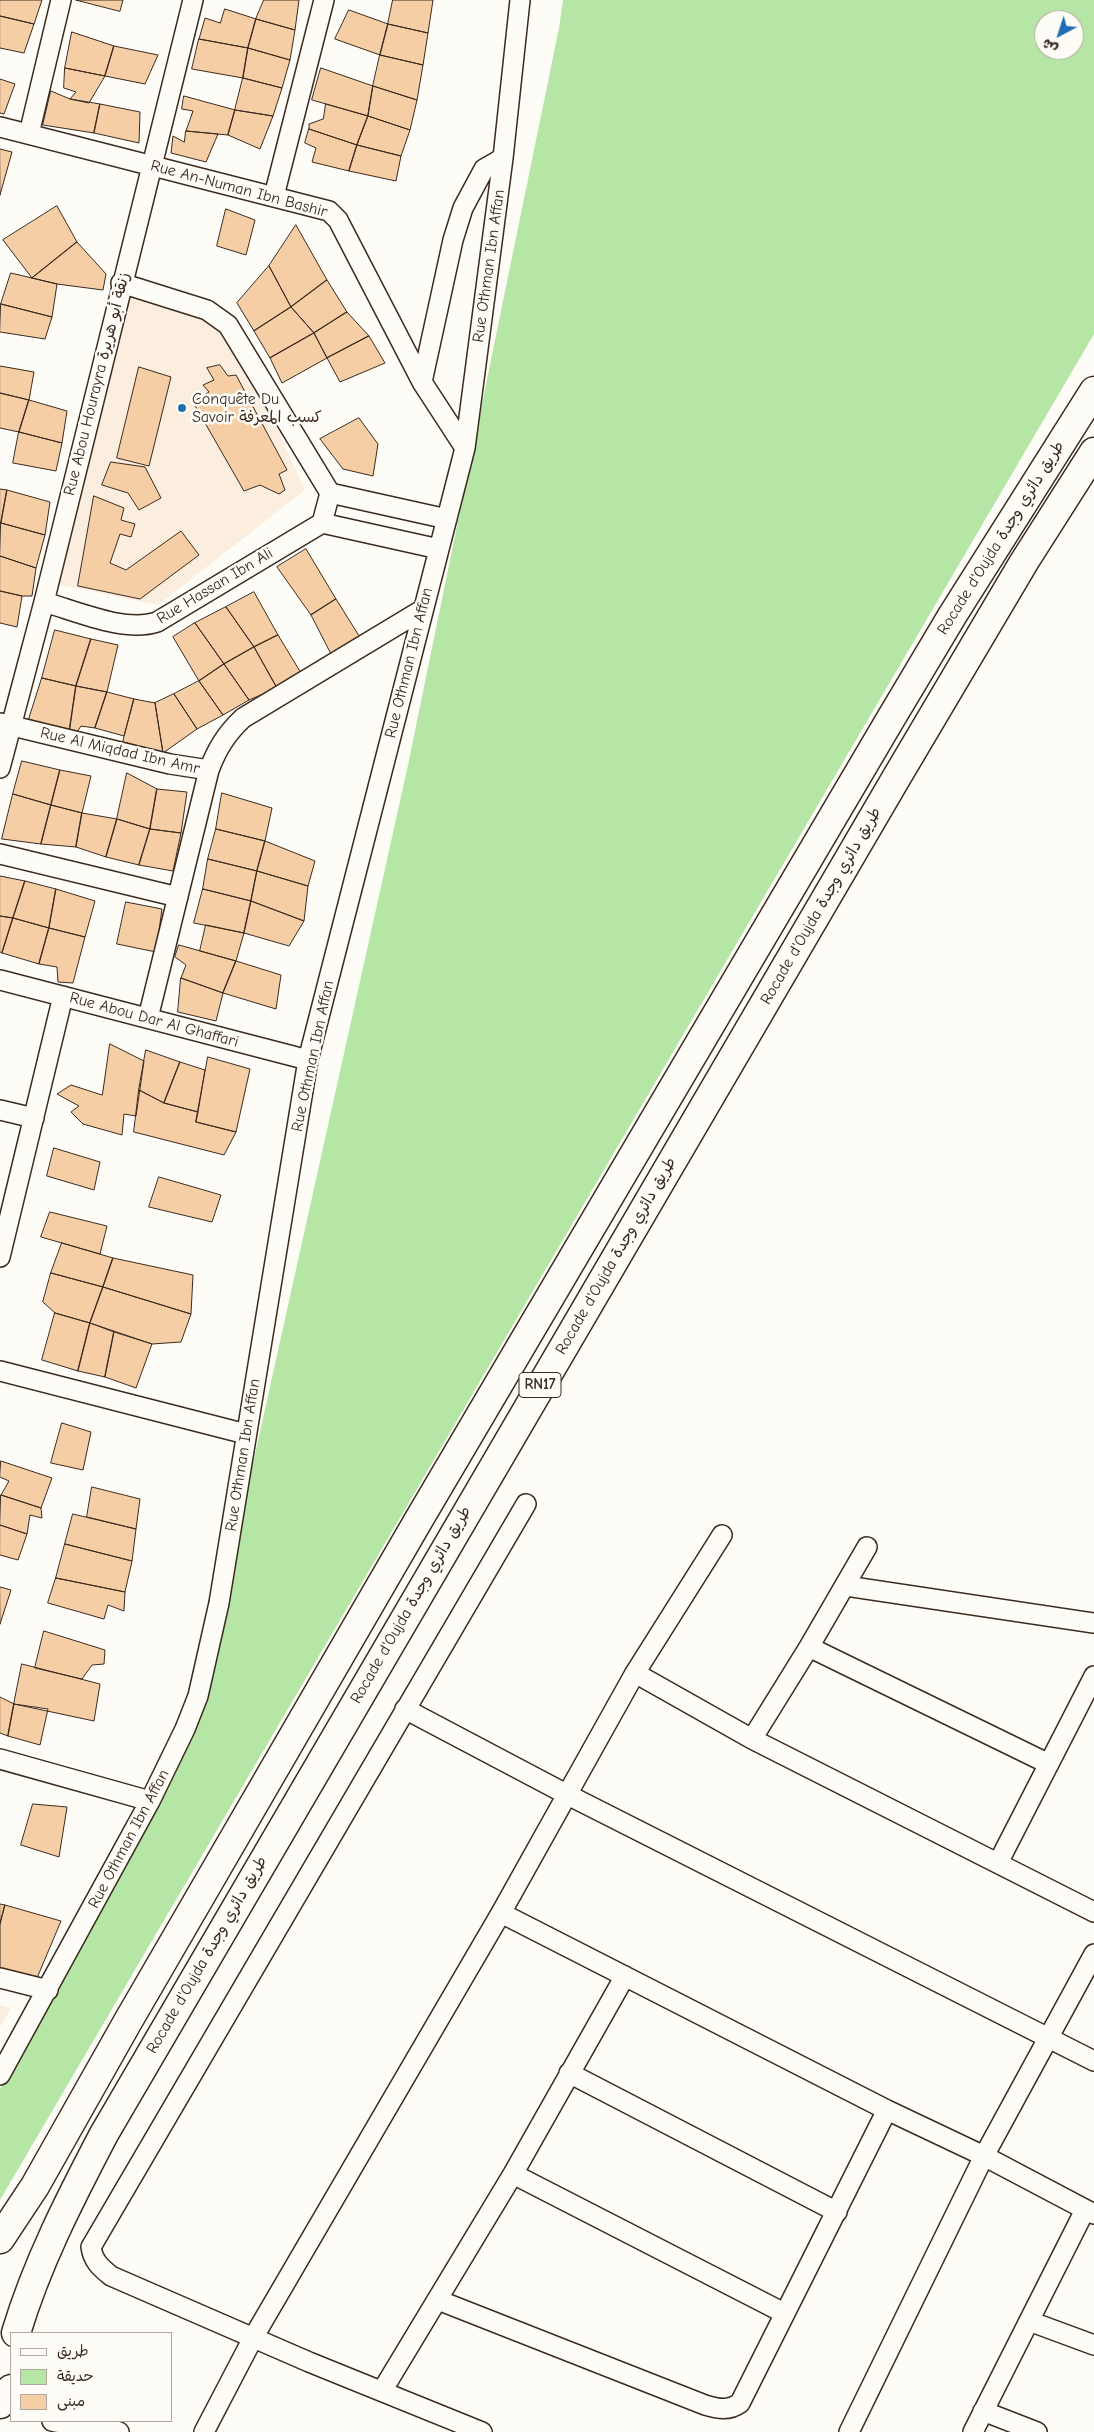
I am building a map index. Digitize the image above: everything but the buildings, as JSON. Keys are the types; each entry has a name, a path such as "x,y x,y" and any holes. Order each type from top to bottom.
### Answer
{"highway":[{"name":"Rocade d'Oujda طريق دائري وجدة","path":"0,2239 35,2186 127,2022 418,1521 890,720 952,616 1094,391"},
{"name":"Rocade d'Oujda طريق دائري وجدة","path":"16,2332 44,2255 104,2134 895,780 1024,562 1094,452"},
{"path":"0,2323 10,2337"},
{"path":"0,2404 10,2389"}],"street":[{"path":"29,134 61,0"},
{"name":"Rue Abou Hourayra زنقة أبو هريرة","path":"0,768 5,724 44,602 121,283 193,0"},
{"path":"274,196 324,0"},
{"name":"Rue Othman Ibn Affan","path":"0,2075 150,1801 186,1729 198,1696 219,1602 308,1060 465,448 503,158 520,0"},
{"name":"Rue An-Numan Ibn Bashir","path":"0,127 325,209 334,215 422,382 465,448"},
{"path":"422,382 453,240 463,208 484,169 503,158"},
{"path":"121,283 207,310 228,325 330,493 446,519"},
{"path":"330,493 322,523 439,549"},
{"name":"Rue Hassan Ibn Ali","path":"44,602 120,623 148,624 157,622 322,523"},
{"name":"Rue Al Miqdad Ibn Amr","path":"5,724 170,764 209,770 218,746 243,718 422,610"},
{"path":"148,1018 209,770"},
{"path":"0,854 178,897"},
{"name":"Rue Abou Dar Al Ghaffari","path":"0,980 308,1060"},
{"path":"0,1257 63,996"},
{"path":"0,1110 34,1118"},
{"path":"0,1371 246,1434"},
{"path":"482,2432 253,2338 111,2276 97,2264 92,2256 91,2247 526,1504"},
{"path":"204,2432 253,2338 501,1913 635,1674 722,1535"},
{"path":"752,1739 846,1586 867,1547"},
{"path":"846,1586 1094,1623"},
{"path":"809,1647 1049,1764"},
{"path":"635,1674 752,1739 1094,1912"},
{"path":"998,1863 1094,1676"},
{"path":"406,1709 566,1794 1094,2062"},
{"path":"0,1759 150,1801"},
{"path":"501,1913 887,2110 984,2156 1090,2212 1029,2321 973,2432"},
{"path":"849,2432 984,2156 1094,1954"},
{"path":"382,2391 513,2174 625,1976"},
{"path":"0,1978 48,1990"},
{"path":"569,2073 837,2212"},
{"path":"438,2300 705,2405 729,2409 740,2403 887,2110"},
{"path":"513,2174 784,2312"},
{"path":"1029,2321 1094,2345"},
{"path":"983,2412 1037,2432"},
{"path":"56,2422 66,2425 109,2428"}],"shaded area":[{"name":"Conquête Du Savoir كسب المعرفة","path":"128,291 230,326 305,490 158,605 51,583"},
{"path":"0,2005 11,2008 0,2027"}],"green space":[{"path":"563,0 1094,0 1094,334 0,2200 0,2089 200,1702 408,765 559,28"}],"place":[{"name":"Conquête Du Savoir كسب المعرفة","path":"182,408"}]}
